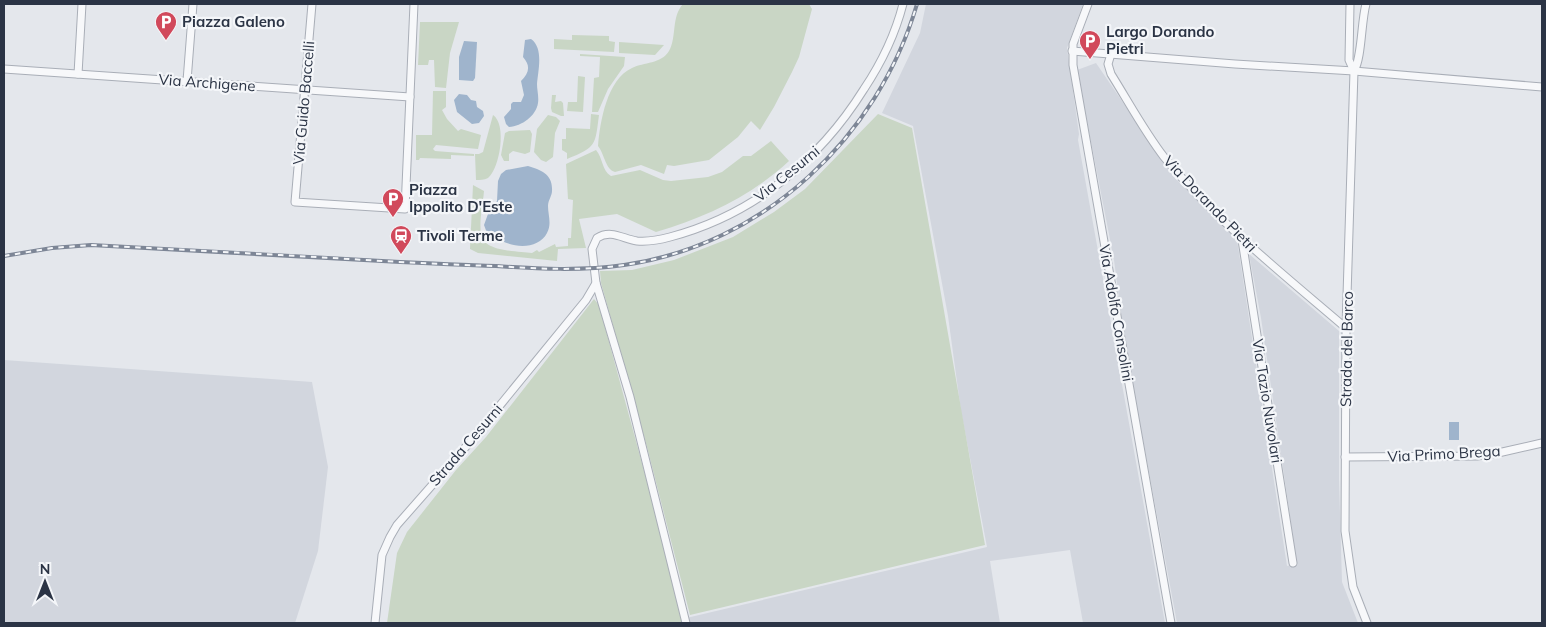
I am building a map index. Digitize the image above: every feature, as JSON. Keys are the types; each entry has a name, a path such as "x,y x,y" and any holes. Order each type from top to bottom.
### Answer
{"street":[{"path":"78,74 82,4"},
{"path":"187,81 194,4"},
{"name":"Via Guido Baccelli","path":"312,4 295,202 405,209 410,97"},
{"path":"410,97 414,4"},
{"name":"Via Cesurni","path":"596,283 592,249 599,236 611,234 635,240 649,241 694,230 750,204 773,189 795,171 830,138 852,109 884,56 894,34 903,4"},
{"name":"Via Adolfo Consolini","path":"1088,4 1072,51 1076,84 1171,623"},
{"name":"Strada del Barco","path":"1350,4 1349,57 1354,71"},
{"name":"Strada del Barco","path":"1366,4 1358,61 1354,71 1346,328 1345,457 1347,552 1355,595 1367,623"},
{"name":"Strada del Barco","path":"1363,16 1370,4"},
{"path":"1072,51 1354,71 1542,87"},
{"name":"Via Dorando Pietri","path":"1111,54 1108,64 1110,74 1171,165 1242,240 1346,328"},
{"name":"Via Archigene","path":"4,68 410,97"},
{"name":"Via Tazio Nuvolari","path":"1242,240 1292,563"},
{"path":"596,283 630,397 686,623"},
{"name":"Strada Cesurni","path":"374,623 382,555 397,525 470,442 586,300 596,283"},
{"name":"Via Primo Brega","path":"1345,457 1477,456 1542,443"}],"shaded area":[{"path":"926,4 1083,4 1067,48 1079,134 1078,140 1165,623 1083,623 1070,550 990,561 1000,623 683,623 682,619 987,547 961,411 948,316 913,126 882,113 920,33"},
{"path":"1096,63 1174,177 1237,240 1287,566 1297,564 1261,318 1249,254 1339,331 1339,479 1342,582 1358,623 1177,623 1125,343 1114,260 1077,70"},
{"path":"4,360 312,382 328,467 318,551 295,623 4,623"}],"green space":[{"path":"683,4 809,4 812,9 799,57 774,107 760,130 751,121 738,137 709,160 674,166 667,165 664,174 641,165 615,172 607,165 598,146 606,102 616,81 623,74 637,66 657,61 666,55 673,39 675,21 679,9"},
{"path":"420,22 459,22 450,53 446,88 435,87 434,60 429,60 428,65 418,65"},
{"path":"572,35 609,36 609,41 615,42 614,52 554,49 554,39 572,40"},
{"path":"619,42 664,45 655,55 619,53"},
{"path":"580,54 625,57 624,66 608,89 598,112 592,112 594,78 599,77 600,57 580,56"},
{"path":"578,76 585,77 583,112 567,111 568,102 577,102"},
{"path":"433,91 446,91 446,107 442,110 458,131 461,129 481,135 478,149 436,145 433,149 435,151 474,154 474,156 451,155 451,159 420,158 416,160 416,135 432,135"},
{"path":"552,95 556,95 555,102 561,101 563,103 564,116 552,112"},
{"path":"591,114 599,115 597,133 593,144 584,151 567,159 567,153 562,150 562,139 566,139 566,128 590,129"},
{"path":"878,114 912,128 985,545 690,615 647,447 601,283 600,271 632,270 674,260 733,237 774,212 805,189"},
{"path":"493,115 500,127 499,156 488,178 476,180 475,154 483,152"},
{"path":"548,115 556,117 560,121 555,133 553,157 546,162 541,160 534,152 537,129"},
{"path":"530,130 532,134 530,152 525,154 513,151 509,154 509,161 504,161 501,155 505,133 509,131"},
{"path":"771,141 789,161 774,174 743,195 692,220 656,232 617,214 579,219 586,248 558,249 557,261 478,253 470,249 473,185 484,191 480,223 483,240 502,250 532,253 537,250 539,252 555,244 556,247 568,246 568,238 571,238 573,200 568,199 566,164 596,150 606,171 611,176 640,170 663,180 671,181 708,177 722,172 743,156 751,156"},
{"path":"594,299 599,305 649,489 682,623 387,623 397,553 407,532 456,470 486,437"}],"water":[{"path":"531,39 538,48 539,54 537,108 528,120 519,125 509,127 504,117 511,109 511,104 513,102 521,102 524,95 521,81 528,69 523,57 525,40"},
{"path":"464,41 477,42 475,78 473,81 459,80 459,57"},
{"path":"459,94 467,95 471,100 476,101 477,107 483,111 484,116 479,123 472,124 457,112 454,100"},
{"path":"528,166 542,171 552,185 548,206 549,226 543,239 537,243 523,246 508,244 496,237 495,233 487,233 484,225 488,214 497,201 498,181 501,174 506,170"},
{"path":"1449,422 1459,422 1459,440 1449,440"}],"railway":[{"path":"4,256 52,248 91,245 560,269 624,265 675,253 723,234 768,209 808,177 844,140 874,98 899,53 917,4"}],"place":[{"name":"Piazza Galeno","path":"166,41"},
{"name":"Largo Dorando Pietri","path":"1090,60"},
{"name":"Piazza Ippolito D'Este","path":"393,218"},
{"name":"Tivoli Terme","path":"401,255"}]}
